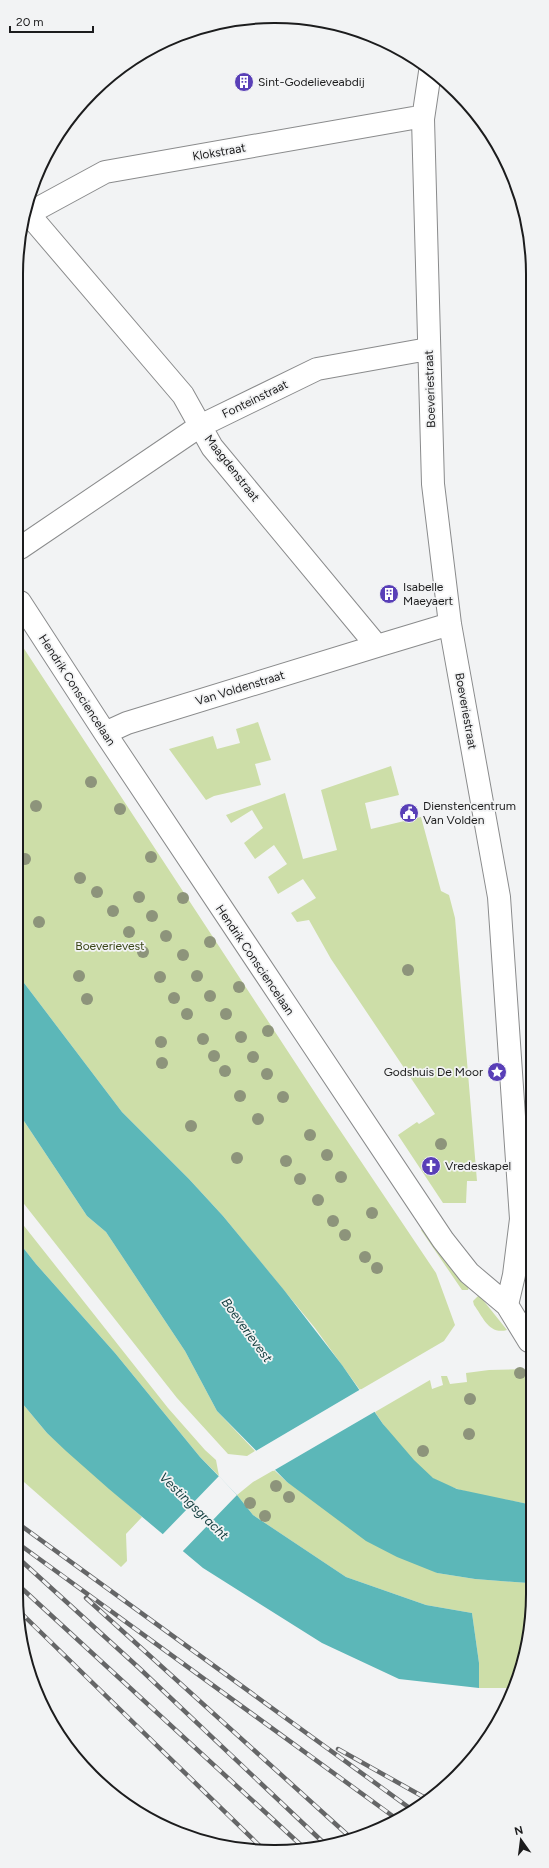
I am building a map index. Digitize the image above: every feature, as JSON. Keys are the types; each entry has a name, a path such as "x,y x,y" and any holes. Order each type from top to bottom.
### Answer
{"street":[{"name":"Boeveriestraat","path":"429,76 423,119 428,349 433,484 450,624 499,897 521,1219 514,1275 507,1305"},
{"name":"Klokstraat","path":"31,211 105,172 413,118 423,119"},
{"name":"Maagdenstraat","path":"30,218 183,395 212,447 377,646"},
{"name":"Fonteinstraat","path":"23,546 200,426 317,369 428,349"},
{"name":"Hendrik Consciencelaan","path":"23,607 105,733 443,1240 469,1273 507,1305"},
{"path":"377,646 450,624"},
{"name":"Van Voldenstraat","path":"105,733 127,723 377,646"},
{"path":"507,1305 526,1336"}],"green space":[{"name":"Boeverievest","path":"23,647 321,1102 436,1273 455,1325 444,1341 360,1390 315,1328 223,1216 189,1179 122,1112 23,982"},
{"path":"258,722 271,760 255,764 261,785 214,796 206,800 169,749 213,736 217,749 240,743 236,729"},
{"path":"391,766 399,795 365,803 371,829 421,817 441,891 449,895 455,918 477,1181 467,1181 466,1203 443,1203 398,1135 417,1122 419,1124 435,1114 331,959 309,920 297,922 291,913 316,898 303,879 278,894 268,877 287,864 274,845 255,859 244,843 263,828 252,810 231,823 226,815 285,793 303,859 337,850 321,790"},
{"path":"23,1120 87,1216 106,1232 185,1351 217,1411 255,1451 247,1456 228,1454 177,1398 23,1203"},
{"path":"23,1225 168,1408 205,1450 216,1460 219,1476 200,1457 115,1353 23,1248"},
{"path":"424,1228 469,1287 468,1290 462,1290 421,1230"},
{"path":"479,1295 507,1330 496,1330 487,1324 474,1305 473,1301"},
{"path":"526,1369 526,1504 468,1492 434,1479 410,1458 375,1412 430,1380 432,1389 443,1385 441,1376 447,1376 450,1384 467,1382 466,1373 489,1370"},
{"path":"23,1404 47,1433 142,1517 126,1534 127,1561 121,1567 23,1481"},
{"path":"274,1470 287,1482 437,1573 475,1579 526,1583 524,1626 517,1659 508,1688 479,1688 479,1663 472,1613 426,1605 346,1577 253,1515 237,1495 253,1482"}],"water":[{"path":"23,982 122,1112 189,1179 223,1216 284,1290 342,1365 383,1424 414,1460 433,1478 457,1489 526,1504 526,1583 475,1579 437,1573 397,1557 366,1541 287,1482 217,1411 185,1351 106,1232 87,1216 23,1120"},
{"name":"Vestingsgracht","path":"23,1248 115,1353 200,1457 237,1495 253,1515 346,1577 426,1605 472,1613 479,1663 479,1688 399,1679 322,1643 203,1568 109,1489 47,1433 23,1404"}],"pier":[{"path":"361,1389 376,1411 273,1471 254,1452"},
{"path":"219,1476 237,1495 181,1553 161,1536"}],"railway":[{"path":"23,1527 408,1807"},
{"path":"23,1547 392,1816"},
{"path":"23,1562 138,1667 321,1840"},
{"path":"23,1589 299,1843"},
{"path":"86,1598 347,1834"},
{"path":"24,1616 258,1844"},
{"path":"338,1749 423,1797"}],"place":[{"name":"Sint-Godelieveabdij","path":"244,82"},
{"name":"Isabelle Maeyaert","path":"389,594"},
{"name":"Dienstencentrum Van Volden","path":"409,813"},
{"name":"Godshuis De Moor","path":"497,1072"},
{"name":"Vredeskapel","path":"431,1166"}]}
